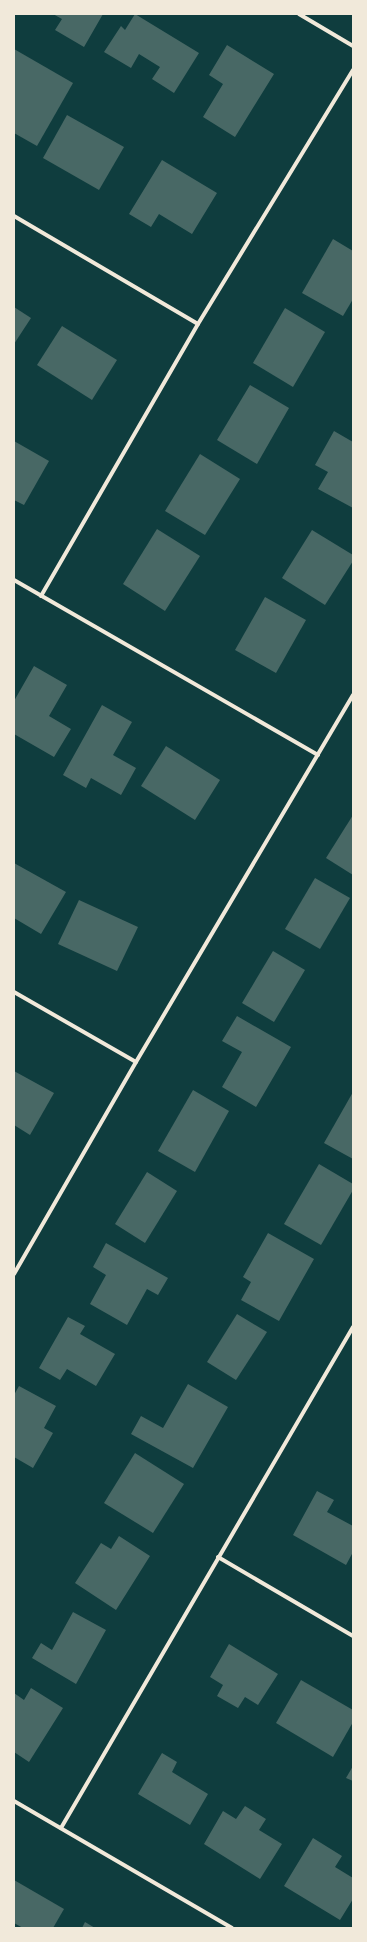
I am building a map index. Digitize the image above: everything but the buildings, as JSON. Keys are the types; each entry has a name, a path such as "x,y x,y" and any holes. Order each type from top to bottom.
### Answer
{"street":[{"path":"299,14 353,46"},
{"path":"41,596 198,324 353,70"},
{"path":"14,216 198,324"},
{"path":"14,580 318,755"},
{"path":"14,1274 136,1062 353,694"},
{"path":"14,992 136,1062"},
{"path":"62,1828 218,1557 353,1327"},
{"path":"218,1557 353,1636"},
{"path":"14,1801 232,1928"}]}
